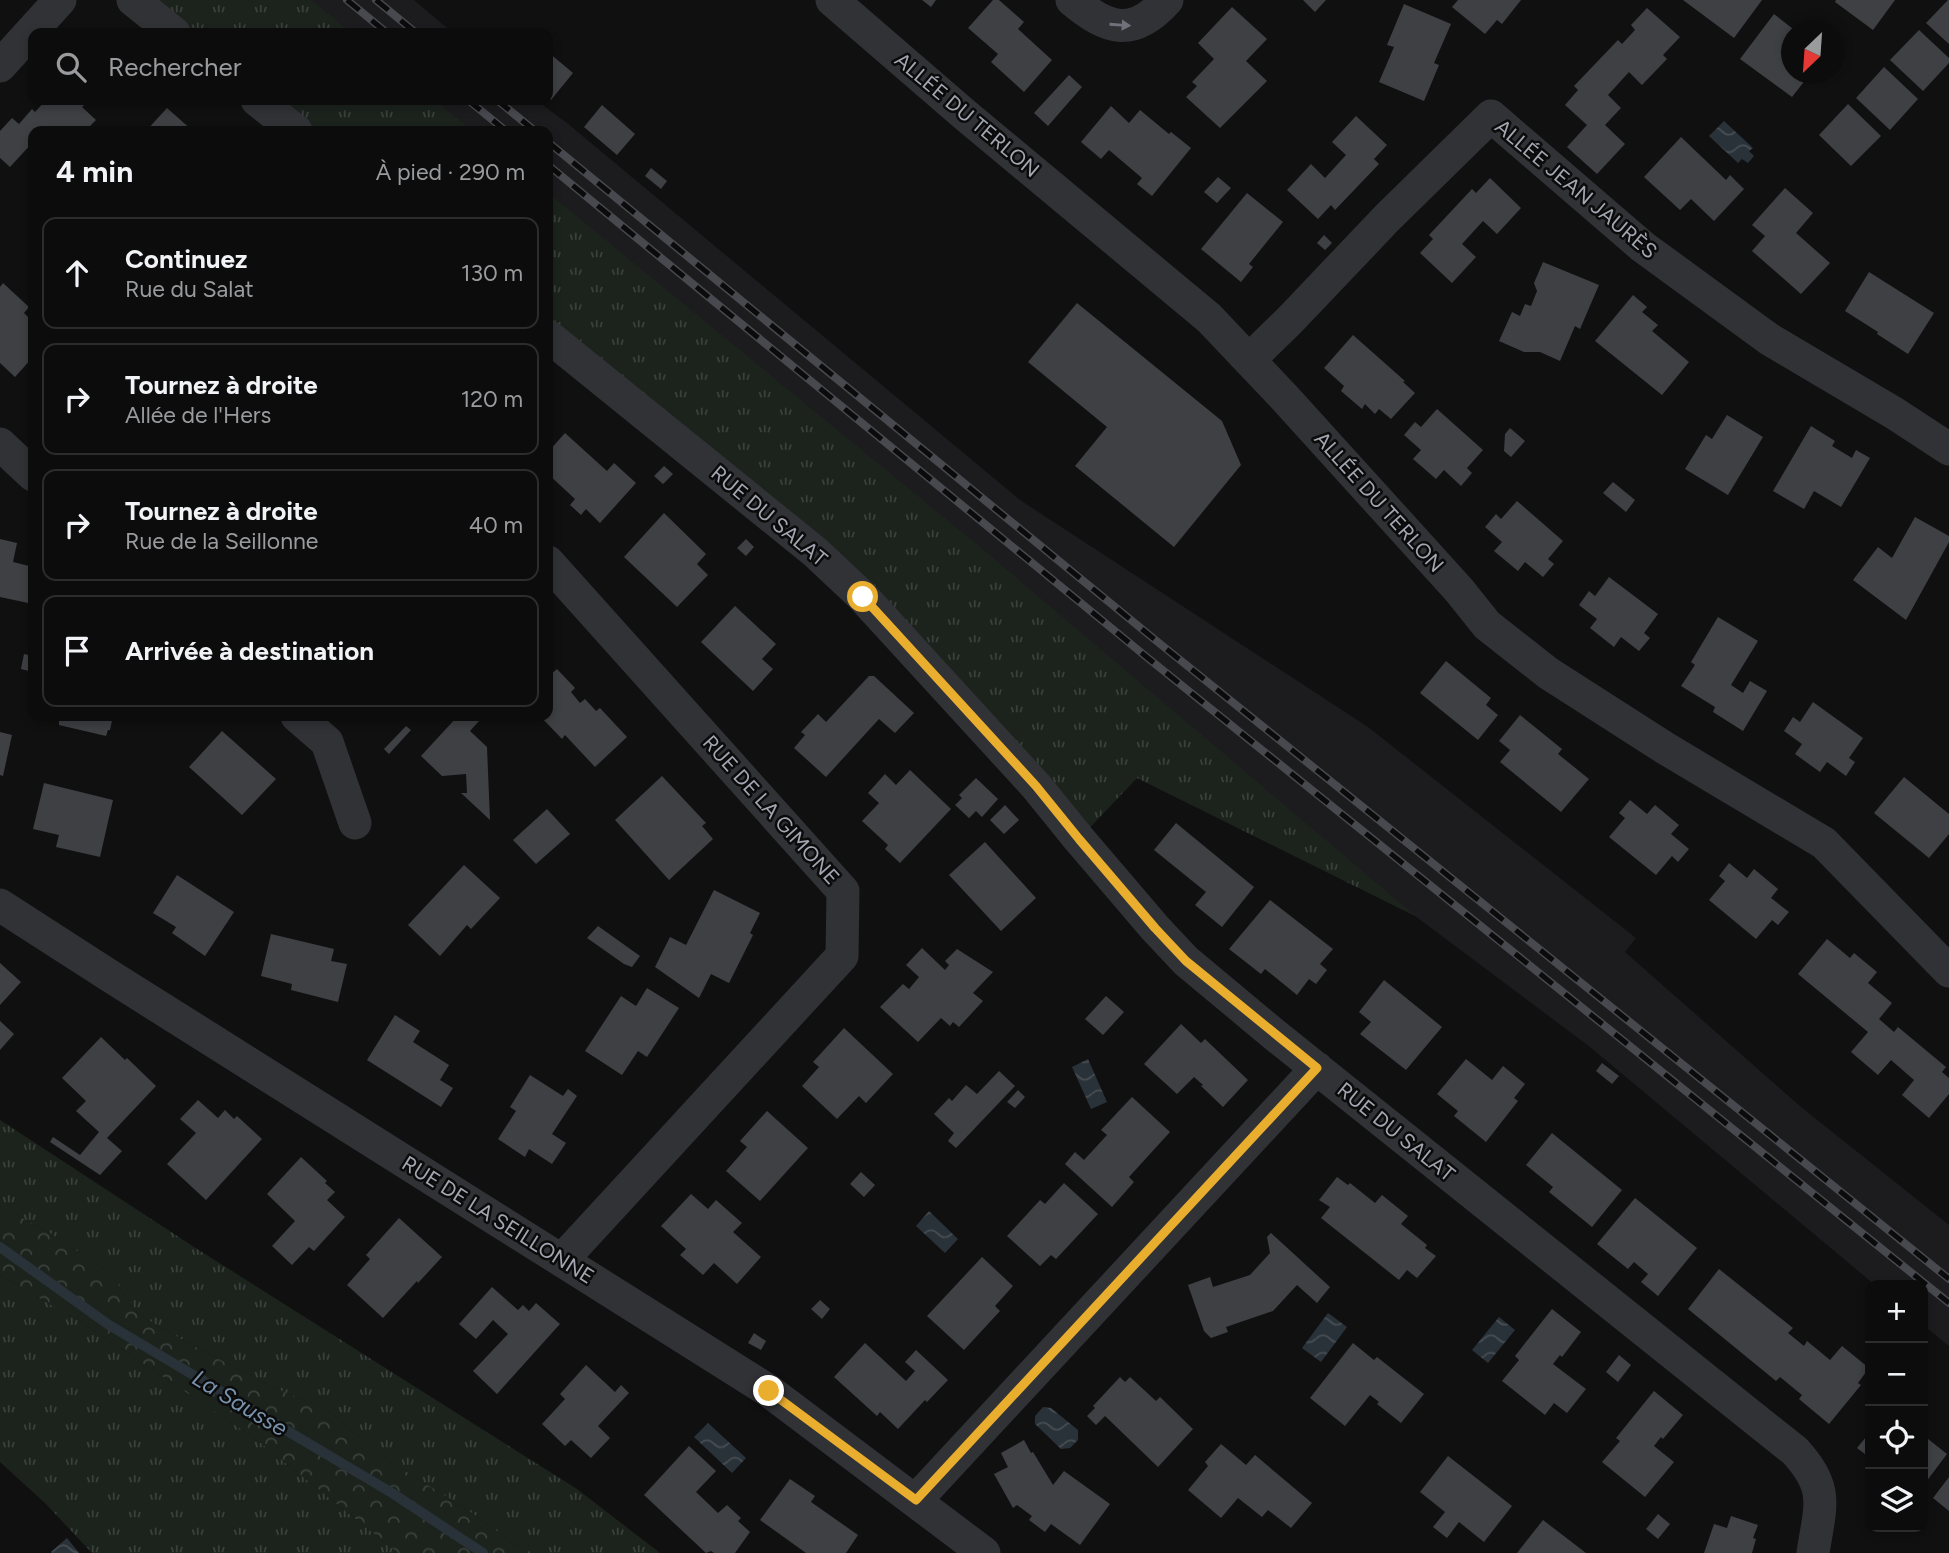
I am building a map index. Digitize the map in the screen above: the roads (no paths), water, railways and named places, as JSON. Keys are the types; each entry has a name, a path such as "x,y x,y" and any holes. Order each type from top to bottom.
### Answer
{"street":[{"path":"35,28 60,0"},
{"path":"133,0 168,28"},
{"name":"ALLÉE DU TERLON","path":"832,0 1209,318 1459,590 1487,625 1548,673 1665,748 1824,843 1949,971"},
{"path":"1072,0 1089,14 1111,25 1132,26 1158,11 1167,0"},
{"path":"0,66 28,35"},
{"path":"263,105 290,126"},
{"name":"ALLÉE JEAN JAURÈS","path":"1249,360 1491,116 1643,247 1769,338 1949,449"},
{"name":"RUE DU SALAT","path":"553,340 815,552 863,597 1036,786 1087,849 1186,961 1795,1451 1809,1467 1818,1485 1821,1500 1812,1553"},
{"path":"0,444 28,470"},
{"name":"RUE DE LA GIMONE","path":"553,568 844,891 842,956 562,1259"},
{"path":"303,721 327,743 355,823"},
{"name":"RUE DE LA SEILLONNE","path":"0,905 121,984 769,1391 984,1553"},
{"path":"916,1500 1317,1068"}],"water":[{"path":"1724,121 1753,148 1749,151 1754,156 1748,163 1742,159 1738,163 1709,136"},
{"path":"1088,1059 1107,1102 1091,1109 1072,1067"},
{"path":"929,1211 958,1239 945,1253 916,1226"},
{"path":"1328,1313 1347,1327 1321,1362 1302,1348"},
{"path":"1499,1317 1515,1330 1488,1363 1472,1350"},
{"path":"1043,1407 1051,1408 1078,1430 1078,1440 1070,1448 1061,1449 1035,1424 1035,1416"},
{"path":"708,1423 746,1458 732,1473 694,1437"},
{"path":"67,1538 79,1553 51,1552"}],"waterway":[{"name":"La Sausse","path":"0,1247 109,1325 392,1493 483,1553"}],"railway":[{"path":"347,0 381,28"},
{"path":"376,0 410,28"},
{"path":"474,105 500,126"},
{"path":"503,105 529,126"},
{"path":"553,146 1159,643 1949,1279"},
{"path":"553,169 1149,659 1949,1303"}]}
